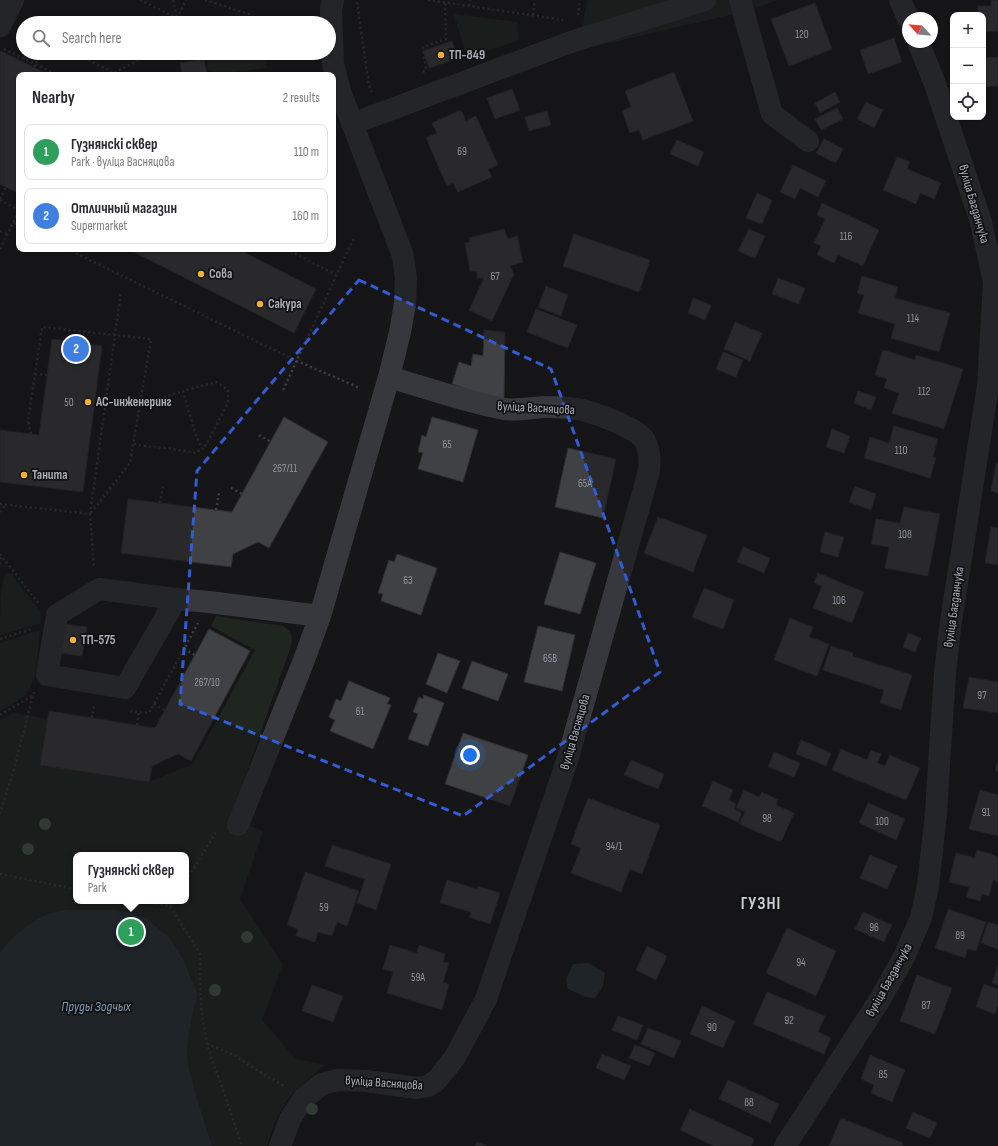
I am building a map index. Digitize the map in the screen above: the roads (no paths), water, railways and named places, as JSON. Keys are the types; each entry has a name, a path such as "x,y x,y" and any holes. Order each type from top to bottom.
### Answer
{"street":[{"path":"0,26 13,0"},
{"path":"331,16 333,0"},
{"path":"352,124 571,42 705,0"},
{"path":"740,0 772,114 808,141"},
{"path":"900,0 905,12"},
{"name":"вуліца Багданчука","path":"785,1146 879,1001 904,957 921,918 928,886 936,814 945,673 950,628 988,386 994,282 981,222 936,84 921,48"},
{"path":"333,60 335,72"},
{"path":"238,825 320,616 389,377 405,304 406,278 403,256 352,124 336,75"},
{"name":"вуліца Васняцова","path":"280,1146 290,1119 304,1098 322,1084 338,1080 366,1081 418,1088 428,1086 437,1080 455,1057 486,999 568,758 649,471 650,456 645,440 633,430 583,410 550,407 518,410 500,408 389,377"},
{"path":"176,599 125,688 47,675 57,615 99,589 320,616"}],"water":[{"name":"Пруды Зодчых","path":"65,910 114,910 131,913 147,919 170,939 184,961 197,993 189,1032 187,1052 189,1069 212,1146 0,1146 0,952 26,927 38,919"},
{"path":"589,963 605,973 603,986 595,998 586,997 568,989 566,979 573,964"}],"place":[{"name":"ТП-849","path":"441,55"},
{"name":"Сова","path":"201,274"},
{"name":"Сакура","path":"260,304"},
{"name":"Отличный магазин","path":"76,349"},
{"name":"АС-инженеринг","path":"88,402"},
{"name":"Танита","path":"24,475"},
{"name":"ТП-575","path":"73,640"},
{"name":"Гузнянскі сквер","path":"131,932"}],"district":[{"name":"ГУЗНІ","path":"761,904"}]}
